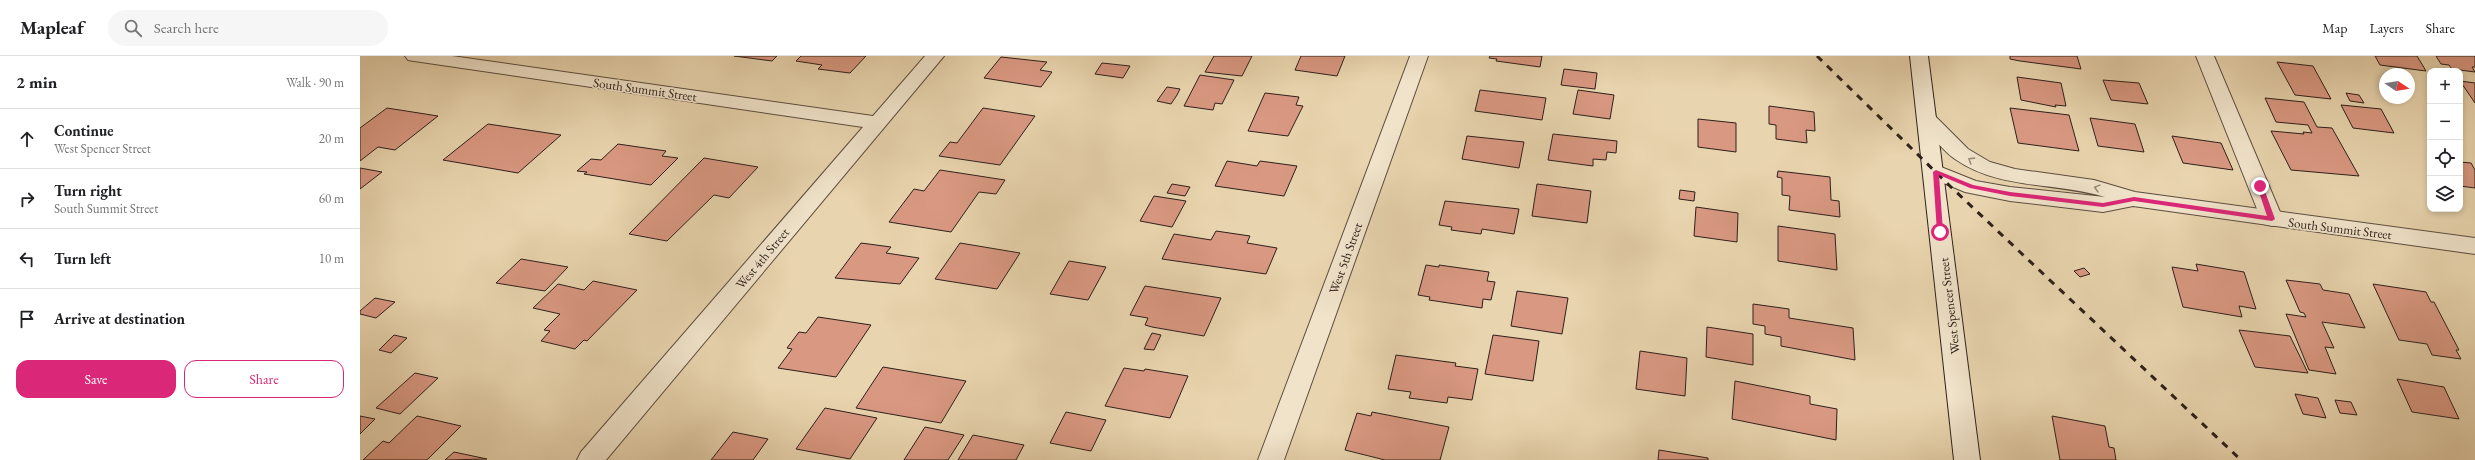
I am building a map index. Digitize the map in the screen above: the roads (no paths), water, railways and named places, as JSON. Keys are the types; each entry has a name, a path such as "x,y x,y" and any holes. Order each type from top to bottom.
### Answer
{"street":[{"name":"South Summit Street","path":"414,56 877,123"},
{"name":"West 4th Street","path":"590,460 935,56"},
{"name":"West 5th Street","path":"1271,460 1419,56"},
{"name":"West Spencer Street","path":"1919,56 1936,172 1940,232 1967,460"},
{"path":"2205,56 2272,219"},
{"name":"South Summit Street","path":"1928,120 1961,154 1983,168 2015,176 2094,187 2134,199 2475,246"},
{"name":"South Summit Street","path":"1936,172 1972,187 2010,194 2103,205 2134,199"}],"railway":[{"path":"1817,56 1952,188 2241,460"}]}
